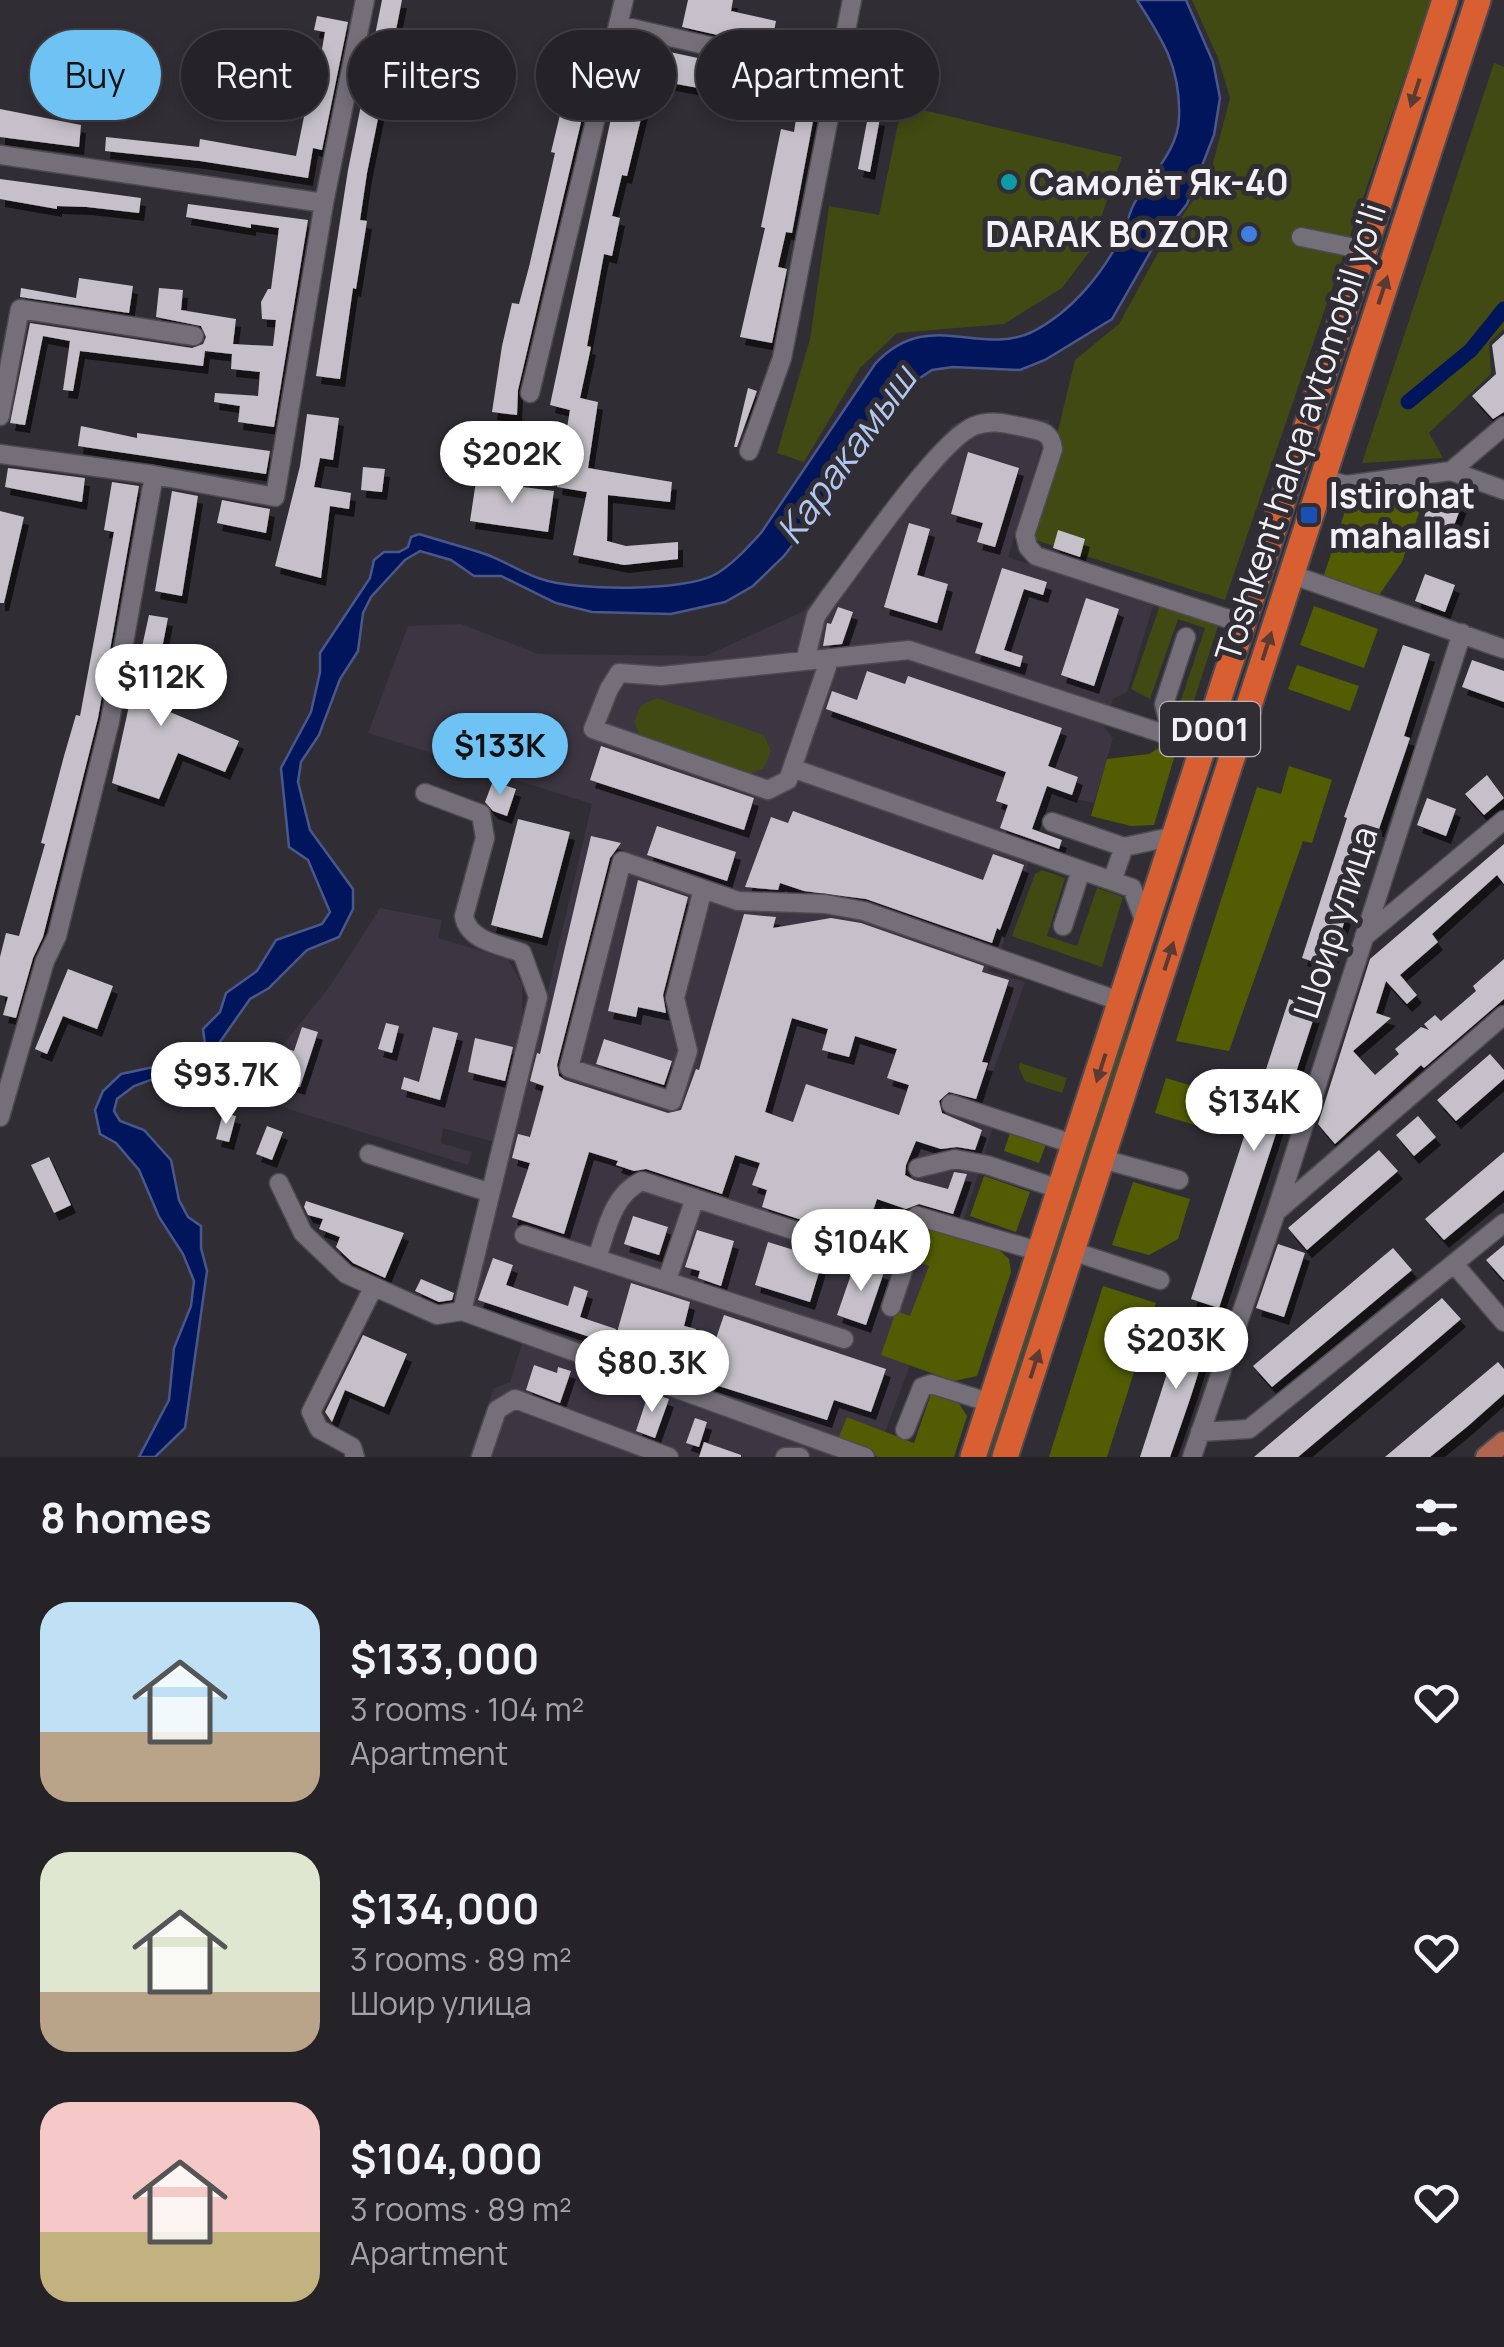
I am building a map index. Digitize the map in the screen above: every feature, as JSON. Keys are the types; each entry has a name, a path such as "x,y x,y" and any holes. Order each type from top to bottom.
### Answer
{"highway":[{"name":"Toshkent halqa avtomobil yo'li","path":"973,1457 1445,0"},
{"name":"Toshkent halqa avtomobil yo'li","path":"1004,1457 1478,0"},
{"path":"1163,872 1193,881"}],"main road":[{"path":"1486,1457 1504,1442"}],"street":[{"path":"0,454 154,475 275,497 324,203 366,0"},
{"path":"530,393 624,0"},
{"path":"846,30 852,0"},
{"path":"618,25 696,43"},
{"path":"749,452 782,358 827,120"},
{"path":"0,156 324,203"},
{"path":"1301,236 1365,250"},
{"path":"0,416 20,309 194,336"},
{"path":"805,661 816,616 946,445 975,426 996,421 1045,432 1052,438 1053,449 1026,535 1028,547 1036,556 1244,624"},
{"path":"1451,471 1504,426"},
{"path":"1321,478 1346,485 1451,471 1504,490"},
{"path":"0,1116 45,961 57,936 110,721 154,475"},
{"path":"1290,574 1504,648"},
{"name":"Шоир улица","path":"1192,1457 1276,1212 1462,633"},
{"path":"1172,737 1164,704 1186,637"},
{"path":"830,658 788,780 768,790 592,729 620,673 661,676 830,658 909,650 1204,747"},
{"path":"792,768 1132,888 1146,926"},
{"path":"426,793 481,814 485,838 464,916 466,924 471,933 522,953 538,996 462,1310"},
{"path":"1364,937 1504,820"},
{"path":"1052,822 1124,846 1175,836"},
{"path":"1112,881 1124,846"},
{"path":"703,889 675,998 688,1051 672,1101 570,1068 622,861 703,889 738,902 825,904 864,911 1122,1002"},
{"path":"1063,926 1081,870"},
{"path":"1276,1212 1504,1015"},
{"path":"951,1104 1076,1145"},
{"path":"369,1154 488,1192"},
{"path":"918,1168 955,1159 986,1164 1062,1190"},
{"path":"1102,1159 1178,1180"},
{"path":"597,1258 618,1199 627,1188 642,1182 870,1255 894,1248 918,1216 1041,1252"},
{"path":"280,1183 304,1233 346,1274 372,1288 437,1315 462,1310 865,1457"},
{"path":"667,1280 695,1198"},
{"path":"1200,1432 1249,1429 1504,1224"},
{"path":"524,1235 844,1339"},
{"path":"891,1307 906,1262 904,1254 894,1248"},
{"path":"1072,1250 1160,1280"},
{"path":"1455,1265 1504,1322"},
{"path":"355,1457 352,1447 320,1428 311,1412 372,1288"},
{"path":"905,1430 922,1387 932,1384 991,1402"},
{"path":"481,1457 498,1410 516,1399 670,1457"},
{"path":"785,1457 800,1457"}],"shaded area":[{"path":"993,415 1050,420 1008,557 1153,606 1127,692 1113,699 1104,727 1113,738 1094,803 1050,794 997,963 990,961 988,971 1025,982 979,1111 940,1098 938,1106 993,1127 960,1231 878,1451 473,1308 592,804 368,733 408,626 461,624 538,654 705,656 804,611 953,424"},
{"path":"380,908 442,920 438,938 508,959 522,984 523,1041 498,1143 443,1128 441,1143 472,1152 468,1165 256,1099 273,1057 330,986"},
{"path":"523,1341 840,1457 469,1457 494,1388 510,1382"}],"green space":[{"path":"1192,0 1431,0 1225,600 1032,539 1075,360 1119,324 1159,251 1210,175 1230,98 1218,58"},
{"path":"1494,63 1504,67 1504,329 1489,343 1491,374 1429,433 1443,458 1362,463"},
{"path":"939,114 1122,157 1089,252 1062,288 1004,324 897,333 860,368 804,462 777,453 810,339 829,206 879,215 899,120 939,120"},
{"path":"1429,484 1402,562 1379,595 1323,578 1348,502"},
{"path":"1161,602 1220,620 1187,722 1176,717 1205,628 1178,619 1150,699 1131,689"},
{"path":"1314,606 1378,629 1364,668 1300,645"},
{"path":"1297,665 1359,686 1350,711 1288,689"},
{"path":"657,698 764,735 771,751 764,768 747,775 641,738 634,722 641,705"},
{"path":"1170,741 1177,748 1154,825 1131,826 1091,816 1107,759 1149,754"},
{"path":"1289,766 1332,780 1312,843 1303,841 1229,1051 1176,1041 1257,787 1281,794"},
{"path":"1042,870 1065,878 1047,936 1077,946 1097,888 1123,897 1102,967 1012,936 1035,874"},
{"path":"1151,948 1095,1146 993,1457 984,1457"},
{"path":"1020,1063 1067,1078 1062,1093 1025,1081"},
{"path":"1166,1078 1222,1095 1211,1130 1155,1113"},
{"path":"1012,1127 1046,1144 1039,1163 1004,1151"},
{"path":"984,1176 1030,1192 1016,1232 970,1216"},
{"path":"1133,1182 1190,1199 1178,1239 1149,1255 1112,1245"},
{"path":"920,1225 998,1249 1009,1259 1011,1272 977,1376 954,1381 881,1355 896,1311 910,1316 929,1266 911,1260"},
{"path":"1103,1286 1156,1303 1107,1457 1049,1457"},
{"path":"932,1391 958,1402 967,1416 954,1457 878,1457 838,1439 847,1417 914,1443"}],"water":[{"name":"Каракамыш","path":"1137,0 1186,0 1213,62 1220,98 1214,135 1187,204 1152,249 1112,319 1045,360 1020,370 953,367 932,370 920,378 784,556 753,586 725,602 671,614 592,612 556,603 501,576 474,576 451,560 420,551 405,560 371,597 363,613 358,651 340,679 319,735 301,762 298,782 310,830 353,889 353,909 339,937 307,950 269,988 250,999 208,1059 134,1086 117,1099 114,1111 120,1121 144,1130 171,1160 179,1200 188,1217 201,1226 207,1271 185,1428 155,1457 139,1457 169,1400 174,1348 191,1306 194,1281 139,1170 116,1143 100,1134 95,1110 103,1091 121,1074 163,1065 205,1044 203,1029 220,1012 226,993 257,971 276,940 322,924 330,912 308,860 289,847 281,768 311,712 320,653 370,578 374,560 384,552 399,552 408,547 411,537 419,534 485,554 541,579 579,586 656,587 701,580 722,570 761,533 875,364 895,347 914,338 934,335 993,340 1032,332 1060,314 1096,276 1123,233 1134,204 1174,142 1179,118 1173,69"}],"building":[{"path":"382,0 402,0 396,30 376,30"},
{"path":"688,0 733,0 731,11 776,21 774,30 682,27"},
{"path":"317,16 348,22 322,150 313,148 308,178 105,151 106,137 199,147 200,139 296,156 303,120 328,120 328,30 314,30"},
{"path":"676,53 696,58 696,88 676,84"},
{"path":"0,109 30,115 30,120 81,125 79,147 0,137"},
{"path":"358,120 378,120 360,220 367,221 340,379 316,376"},
{"path":"559,120 582,120 518,390 517,415 492,412 502,346 512,303 519,304 529,267 555,153 551,152"},
{"path":"611,120 641,120 612,216 620,218 612,256 604,254 580,398 598,402 588,468 672,482 670,502 608,495 607,541 626,546 678,542 678,559 624,565 573,555 587,492 557,487 570,410 550,405"},
{"path":"796,120 813,120 792,233 786,232 778,267 787,269 772,343 740,337 765,228 761,227 781,129 794,132"},
{"path":"867,120 880,120 870,172 858,169"},
{"path":"0,179 141,198 139,213 87,207 57,209 0,199"},
{"path":"188,204 308,220 274,427 238,422 240,406 214,402 215,393 258,396 260,372 231,369 232,354 205,351 203,366 80,351 73,391 63,390 70,341 43,336 25,425 10,423 30,323 192,348 203,344 206,337 201,326 156,317 159,288 183,290 181,310 236,319 233,344 273,346 276,320 262,319 261,302 271,289 279,228 251,224 251,228 186,217"},
{"path":"79,278 133,286 129,313 20,297 21,288 76,298"},
{"path":"1504,334 1504,412 1493,419 1472,396 1496,374 1492,345"},
{"path":"748,388 757,391 734,447"},
{"path":"307,414 339,418 333,460 320,458 314,487 351,493 349,509 330,506 321,578 275,566 300,466"},
{"path":"81,426 137,438 137,433 270,451 266,474 78,446"},
{"path":"968,452 1019,468 995,547 977,542 983,523 951,514"},
{"path":"363,467 385,469 382,492 361,490"},
{"path":"8,468 85,478 82,502 5,487"},
{"path":"476,481 554,491 548,532 470,521"},
{"path":"112,482 139,486 98,718 43,937 16,1018 3,1015 8,997 0,995 0,957 6,933 19,936 64,756 76,715 80,716 114,532 104,530"},
{"path":"172,491 198,496 182,596 155,591"},
{"path":"1433,493 1462,504 1452,531 1423,520"},
{"path":"222,500 270,509 266,533 217,523"},
{"path":"0,511 24,517 4,603 0,603"},
{"path":"909,523 930,529 917,575 948,584 937,623 884,607"},
{"path":"1058,530 1085,539 1080,557 1053,548"},
{"path":"1002,568 1047,582 1043,595 1024,589 1004,650 1023,656 1020,667 975,653"},
{"path":"1425,574 1455,585 1445,612 1415,601"},
{"path":"1086,598 1119,609 1094,686 1061,675"},
{"path":"838,607 853,612 842,644 823,646 827,623 831,624"},
{"path":"149,615 168,618 151,704 239,741 225,772 178,753 159,799 112,783"},
{"path":"1403,645 1430,654 1404,736 1410,738 1379,829 1374,828 1330,967 1302,958 1347,818 1344,817"},
{"path":"1472,660 1504,671 1504,702 1462,687"},
{"path":"867,671 905,684 908,676 1062,728 1048,766 1078,777 1072,795 1047,786 1032,829 1062,840 1059,849 1000,828 1008,805 996,801 1006,772 826,709 832,691 857,700"},
{"path":"601,746 754,798 744,830 590,780"},
{"path":"1487,775 1504,798 1484,815 1465,794"},
{"path":"493,781 516,789 507,816 493,811 485,802"},
{"path":"1427,798 1456,809 1446,836 1417,825"},
{"path":"793,811 983,880 993,854 1024,865 992,943 866,899 804,891 780,883 778,890 745,887 771,817 788,823"},
{"path":"518,819 570,832 542,938 491,925"},
{"path":"657,826 736,852 727,881 647,855"},
{"path":"591,836 621,843 610,858 557,1065 559,1076 565,1080 668,1113 681,1110 696,1069 699,1070 744,914 776,917 773,928 831,918 861,923 984,966 982,972 1009,980 982,1062 988,1063 976,1099 949,1092 939,1101 942,1113 982,1130 975,1150 941,1149 916,1141 906,1165 905,1175 948,1189 954,1172 967,1174 953,1214 919,1204 906,1209 877,1199 863,1240 762,1207 767,1190 752,1185 760,1163 735,1155 722,1194 646,1169 634,1171 589,1152 564,1234 512,1217 530,1163 512,1158 518,1134 530,1137 544,1086 530,1081 537,1053 540,1054","holes":["792,1018 828,1029 822,1050 849,1057 855,1036 897,1049 887,1078 909,1085 899,1115 806,1084 793,1122 765,1112"]},
{"path":"1504,844 1504,884 1497,875 1432,934 1438,942 1400,975 1417,995 1407,1004 1386,981 1376,1013 1391,1018 1353,1051 1375,1075 1399,1054 1395,1049 1421,1027 1429,1030 1424,1024 1435,1015 1441,1021 1476,991 1473,986 1504,959 1504,999 1424,1068 1421,1065 1335,1144 1318,1124 1370,959"},
{"path":"638,880 688,897 663,995 666,1013 638,1007 636,1017 608,1011"},
{"path":"68,969 113,986 97,1029 63,1016 47,1054 35,1049"},
{"path":"1289,999 1317,1008 1219,1308 1191,1299"},
{"path":"386,1023 399,1026 392,1053 378,1049"},
{"path":"302,1027 318,1032 300,1087 274,1079 285,1048 294,1051"},
{"path":"433,1027 458,1033 440,1100 401,1089 404,1077 419,1082"},
{"path":"475,1038 513,1047 505,1081 468,1072"},
{"path":"604,1039 672,1061 664,1085 596,1064"},
{"path":"1490,1054 1504,1070 1504,1079 1456,1121 1437,1100"},
{"path":"223,1113 236,1116 229,1142 216,1139"},
{"path":"1418,1116 1436,1137 1414,1156 1396,1135"},
{"path":"267,1126 283,1132 272,1160 256,1154"},
{"path":"1379,1150 1398,1171 1307,1250 1288,1228"},
{"path":"1504,1152 1504,1190 1444,1240 1425,1219"},
{"path":"49,1157 71,1205 54,1213 31,1165"},
{"path":"306,1201 404,1233 385,1278 353,1263 336,1247 340,1237 319,1229 323,1219 308,1215"},
{"path":"633,1216 668,1227 659,1255 624,1244"},
{"path":"697,1230 734,1241 721,1286 698,1278 700,1271 685,1267"},
{"path":"768,1242 823,1259 810,1302 755,1285"},
{"path":"1278,1244 1305,1253 1284,1317 1256,1308"},
{"path":"1504,1245 1504,1280 1486,1260"},
{"path":"1393,1248 1412,1270 1272,1387 1253,1366"},
{"path":"493,1258 513,1265 506,1285 568,1306 574,1286 588,1291 580,1317 616,1329 611,1344 478,1300"},
{"path":"855,1263 884,1272 866,1325 837,1315"},
{"path":"421,1279 454,1293 452,1300 439,1302 415,1291"},
{"path":"631,1283 690,1302 684,1326 696,1329 686,1366 672,1362 674,1352 616,1336"},
{"path":"1442,1298 1461,1319 1412,1361 1298,1457 1254,1457"},
{"path":"724,1315 886,1369 871,1412 834,1400 827,1420 709,1383 716,1362 709,1359"},
{"path":"1183,1324 1211,1333 1190,1399 1170,1457 1140,1457"},
{"path":"363,1335 407,1354 384,1407 345,1390 332,1422 325,1412"},
{"path":"1498,1362 1504,1369 1504,1394 1468,1426 1430,1457 1385,1457"},
{"path":"534,1365 557,1373 558,1367 571,1371 560,1403 526,1390"},
{"path":"649,1392 669,1399 655,1438 636,1431"},
{"path":"695,1418 707,1422 699,1447 686,1443"},
{"path":"704,1442 741,1455 741,1457 699,1457"}],"waterway":[{"path":"1408,402 1471,350 1504,309"}],"place":[{"name":"Самолёт Як-40","path":"1009,182"},
{"name":"DARAK BOZOR","path":"1249,234"},
{"name":"Istirohat mahallasi","path":"1309,515"}]}
